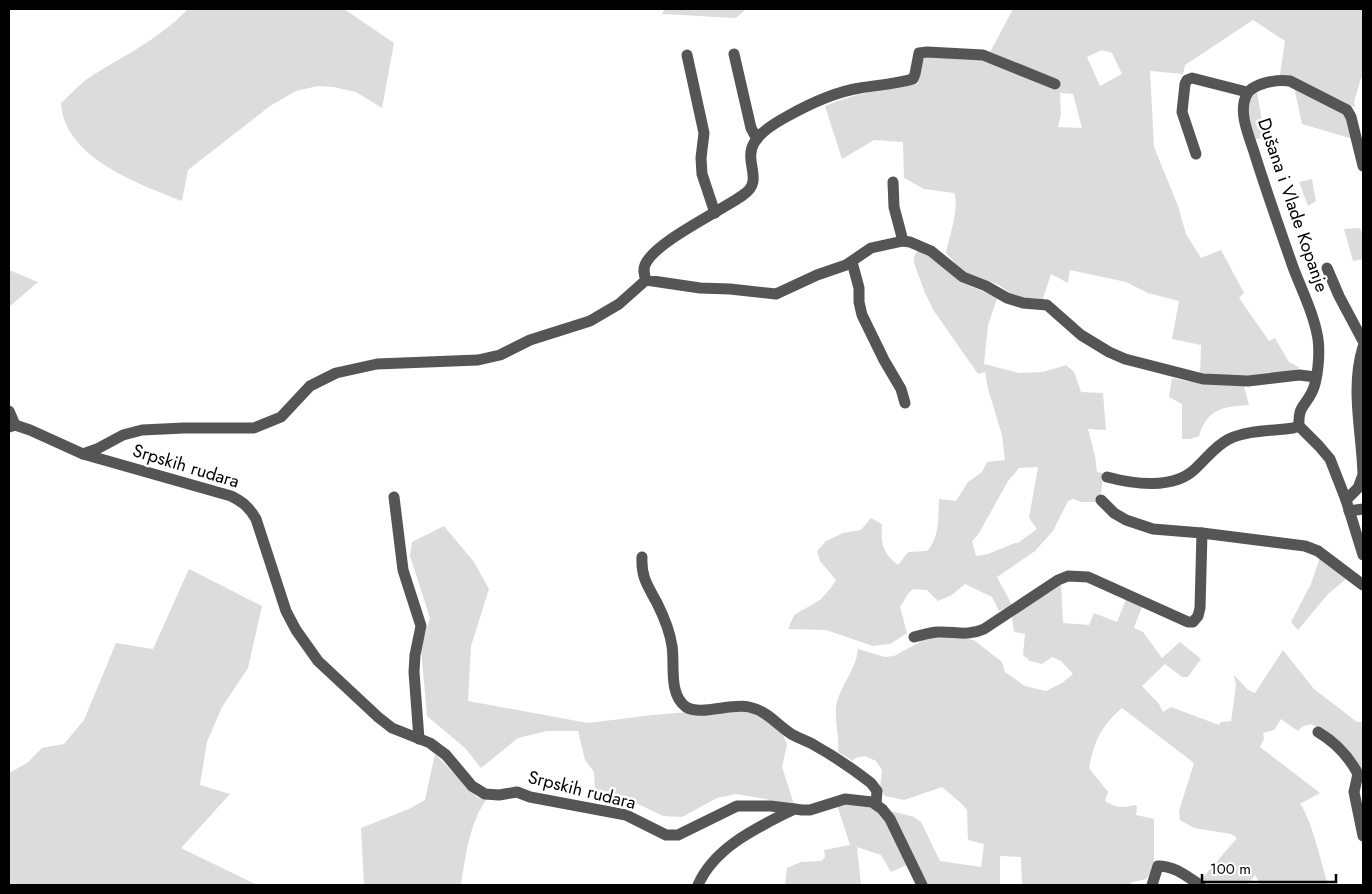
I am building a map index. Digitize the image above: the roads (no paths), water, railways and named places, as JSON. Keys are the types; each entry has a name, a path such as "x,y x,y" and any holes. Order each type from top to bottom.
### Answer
{"street":[{"path":"646,280 644,271 647,260 652,254 681,233 746,194 752,186 754,174 750,156 754,144 769,128 786,117 836,94 912,79 915,74 919,53 982,55 1055,84"},
{"path":"734,54 751,128 757,140"},
{"path":"687,55 704,133 700,164 715,213"},
{"path":"1196,154 1182,112 1187,80 1192,78 1247,93 1271,81 1290,81 1347,110 1352,117 1363,166"},
{"name":"Dušana i Vlade Kopanje","path":"1247,93 1244,113 1252,144 1274,214 1316,328 1319,348 1316,376 1312,393 1298,414 1299,426"},
{"path":"893,182 894,207 903,241"},
{"path":"646,280 693,288 776,294 817,274 852,262 871,248 903,241 910,242 931,251 963,278 986,286 1007,298 1022,303 1047,304 1089,340 1108,352 1134,362 1203,379 1225,381 1248,381 1299,375 1316,376"},
{"path":"852,262 859,288 859,302 862,315 884,360 901,389 905,403"},
{"name":"Dušana i Vlade Kopanje","path":"1327,268 1363,341"},
{"path":"83,454 123,435 142,430 254,428 281,417 310,386 336,373 377,364 478,360 500,355 530,340 590,321 619,304 646,280"},
{"path":"1348,505 1363,475 1357,382 1358,364 1363,347"},
{"path":"9,411 12,426"},
{"name":"Srpskih rudara","path":"12,426 83,454 231,496 244,503 256,519 286,611 296,630 318,661 378,718 392,728 430,743 446,755 472,786 485,794 499,795 517,792 530,797 626,816 666,835 678,835 737,806 771,806 810,810 840,800 851,799 876,804"},
{"path":"1107,477 1139,482 1174,481 1188,474 1215,448 1230,438 1299,426 1330,459 1348,505 1363,555"},
{"path":"394,497 403,570 421,626 415,655 414,672 419,739"},
{"path":"1101,500 1114,513 1138,525 1305,546 1318,551 1363,584"},
{"path":"1348,505 1363,509"},
{"path":"914,637 937,632 974,633 1058,580 1068,576 1080,576 1098,580 1188,622 1193,622 1198,616 1200,608 1202,533"},
{"path":"642,557 642,572 658,604 670,636 673,682 683,705 693,710 748,706 764,712 794,736 812,744 871,783 877,791 876,804 890,819 922,885"},
{"path":"1318,732 1334,743 1358,774 1354,792 1363,836"},
{"path":"698,885 714,861 742,836 794,809"},
{"path":"1152,885 1158,866 1166,866 1200,885"}]}
